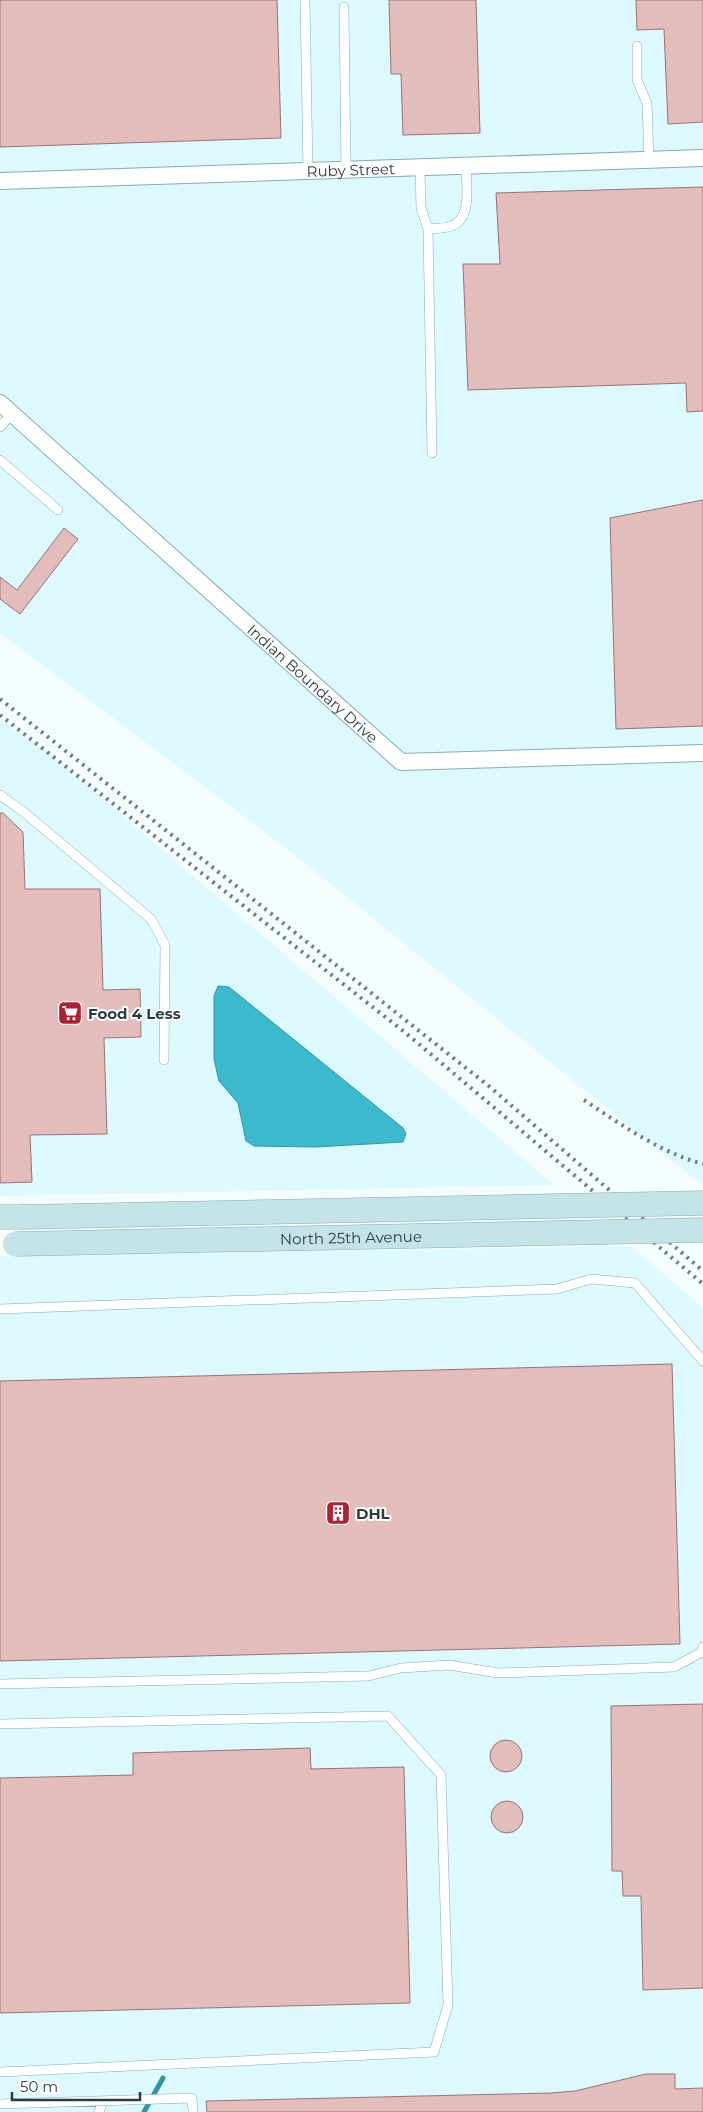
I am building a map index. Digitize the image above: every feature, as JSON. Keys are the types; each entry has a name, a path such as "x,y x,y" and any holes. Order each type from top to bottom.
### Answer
{"main road":[{"name":"North 25th Avenue","path":"0,1217 703,1202"},
{"name":"North 25th Avenue","path":"0,1244 703,1230"}],"street":[{"name":"Ruby Street","path":"0,181 703,158"},
{"name":"Indian Boundary Drive","path":"0,403 400,762 703,753"}],"lane":[{"path":"305,0 308,171"},
{"path":"344,6 346,170"},
{"path":"638,46 638,80 646,103 649,160"},
{"path":"428,229 450,227 460,222 466,212 466,166"},
{"path":"420,167 421,208 428,229 432,453"},
{"path":"0,427 12,414"},
{"path":"0,460 58,510"},
{"path":"0,795 25,813 151,919 165,945 164,1060"},
{"path":"0,1309 557,1288 591,1279 635,1283 703,1362"},
{"path":"0,1684 369,1676 401,1668 449,1665 498,1673 674,1667 702,1652 703,1647"},
{"path":"0,1724 388,1716 441,1775 448,2005 434,2052 0,2072"},
{"path":"0,2104 192,2098 193,2112"},
{"path":"99,2112 103,2101"}],"shaded area":[{"path":"0,0 703,0 703,1186 300,859 0,633"},
{"path":"0,720 47,751 554,1185 0,1196"},
{"path":"631,1246 703,1308 703,2112 0,2112 0,1256"}],"water":[{"path":"218,986 229,987 403,1128 406,1134 403,1142 316,1147 254,1146 246,1141 238,1103 219,1081 214,1059 214,996"}],"building":[{"path":"0,0 277,0 281,138 0,147"},
{"path":"389,0 476,0 480,133 403,135 401,74 391,74"},
{"path":"636,0 703,0 703,122 668,124 664,29 637,30"},
{"path":"703,187 703,411 687,412 686,383 468,390 463,264 500,264 496,193"},
{"path":"703,500 703,726 616,729 610,518"},
{"path":"64,528 78,539 20,614 0,599 0,577 17,590"},
{"name":"Food 4 Less","path":"0,813 3,813 23,832 25,889 100,889 103,990 140,989 141,1037 104,1038 107,1134 30,1135 32,1182 0,1183"},
{"name":"DHL","path":"672,1364 680,1644 0,1661 0,1381"},
{"path":"703,1704 703,1988 643,1990 641,1896 623,1896 622,1871 612,1871 611,1706"},
{"path":"506,1740 518,1744 522,1756 518,1768 506,1772 494,1768 490,1756 494,1744"},
{"path":"310,1748 311,1769 404,1767 410,2003 0,2013 0,1778 133,1775 133,1753"},
{"path":"507,1801 519,1805 523,1817 519,1829 507,1833 495,1829 491,1817 495,1805"},
{"path":"646,2074 675,2074 675,2089 703,2088 703,2112 207,2112 206,2101 551,2093 575,2091"}],"waterway":[{"path":"144,2112 163,2078"}],"railway":[{"path":"0,699 490,1087 703,1271"},
{"path":"0,715 407,1034 703,1284"},
{"path":"584,1100 656,1145 703,1164"}],"place":[{"name":"Food 4 Less","path":"70,1013"},
{"name":"DHL","path":"338,1513"}]}
